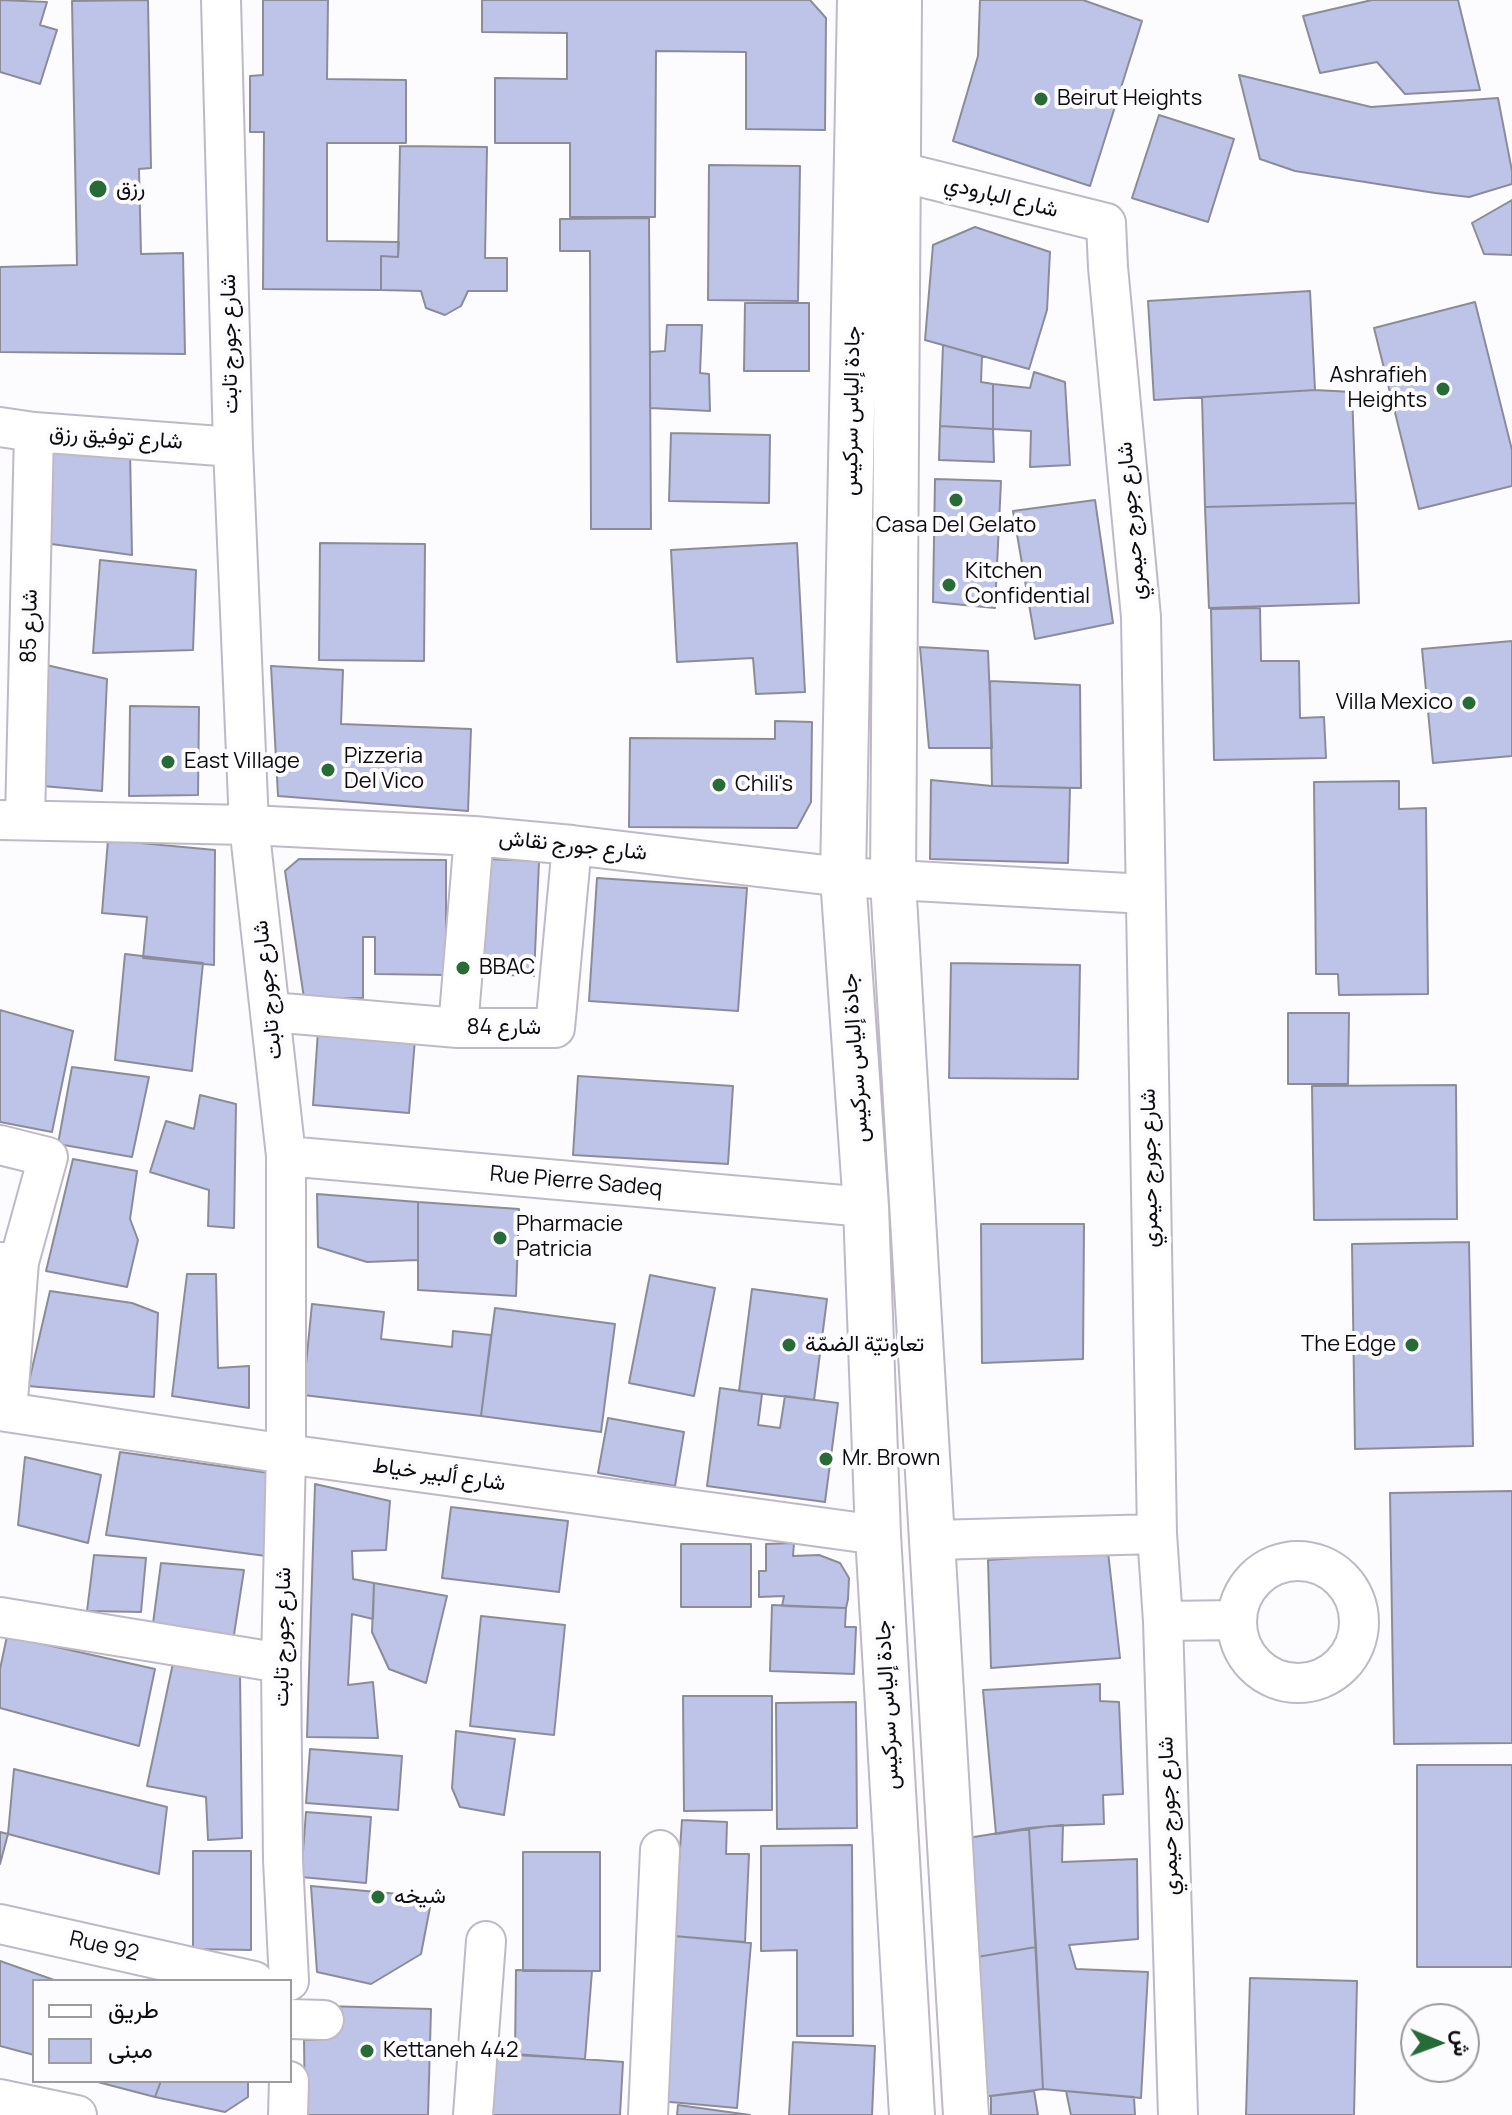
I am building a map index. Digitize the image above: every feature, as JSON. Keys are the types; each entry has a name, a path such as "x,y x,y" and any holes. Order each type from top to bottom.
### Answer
{"main road":[{"name":"جادة إلياس سركيس","path":"860,0 843,877 866,1207 878,1535 912,2115"},
{"name":"جادة إلياس سركيس","path":"899,0 893,881 966,2115"}],"street":[{"name":"شارع جورج تابت","path":"221,0 233,447 249,825 286,1156 286,1454 281,1663 283,1860 289,1979"},
{"name":"شارع البارودي","path":"897,171 1106,223"},
{"name":"شارع جورج حيمري","path":"1106,223 1141,617 1157,1534 1163,1621 1178,2115"},
{"name":"شارع توفيق رزق","path":"17,430 233,447"},
{"name":"شارع 85","path":"13,820 17,430"},
{"name":"شارع جورج نقاش","path":"13,820 249,825 474,836 843,877 1145,894"},
{"path":"458,1028 474,836"},
{"name":"شارع 84","path":"271,1012 458,1028 555,1028 572,845"},
{"path":"0,1145 48,1157 10,1262 4,1412"},
{"name":"Rue Pierre Sadeq","path":"286,1156 866,1207"},
{"name":"شارع ألبير خياط","path":"4,1412 878,1535"},
{"path":"933,1540 1157,1534"},
{"path":"0,1617 281,1663"},
{"path":"1163,1621 1237,1620"},
{"path":"648,2115 660,1850"},
{"name":"Rue 92","path":"0,1924 245,1979"},
{"path":"473,2115 486,1941"},
{"path":"288,2115 289,2083"},
{"path":"0,2099 77,2115"}],"building":[{"path":"0,0 47,2 40,25 57,30 40,84 0,72"},
{"path":"148,0 151,168 139,169 141,254 183,253 185,354 0,352 0,267 77,265 72,1"},
{"path":"263,0 328,0 327,79 406,80 406,143 327,143 327,241 399,242 398,257 381,256 381,290 263,289 264,132 250,132 250,76 263,75"},
{"path":"482,0 810,0 826,18 825,130 746,129 746,52 656,51 655,217 570,217 570,143 495,143 495,78 567,79 567,33 482,32"},
{"name":"Beirut Heights","path":"980,0 1083,0 1142,21 1090,186 953,141 978,56"},
{"path":"1372,0 1458,0 1480,90 1405,94 1377,62 1320,73 1303,16"},
{"path":"1239,75 1371,107 1498,98 1512,184 1469,197 1295,171 1260,159"},
{"path":"1159,115 1234,139 1208,222 1132,198"},
{"path":"400,146 487,147 485,258 507,258 507,291 468,291 461,306 445,315 426,308 421,291 381,290 381,256 398,257"},
{"path":"709,165 800,166 798,301 708,300"},
{"path":"1512,200 1512,255 1484,254 1472,223"},
{"path":"649,218 651,529 591,529 590,251 560,251 560,219"},
{"path":"975,227 1050,252 1047,310 1029,369 925,340 933,245"},
{"path":"1310,291 1315,390 1154,400 1148,301"},
{"name":"Ashrafieh Heights","path":"1475,302 1512,450 1512,486 1419,509 1374,328"},
{"path":"745,303 809,303 809,371 744,371"},
{"path":"667,325 702,325 700,373 709,374 710,411 650,408 650,352 665,351"},
{"path":"943,345 982,356 981,382 993,384 993,429 940,426"},
{"path":"1034,372 1065,382 1070,465 1030,467 1031,431 993,429 993,384 1030,388"},
{"path":"1315,390 1352,392 1356,503 1205,507 1202,397"},
{"path":"940,426 993,429 994,462 939,460"},
{"path":"671,433 770,435 769,503 669,501"},
{"path":"54,442 130,451 132,555 44,543"},
{"path":"935,479 1001,481 995,608 933,602"},
{"path":"1095,500 1113,623 1035,639 1013,511"},
{"path":"1356,503 1359,603 1209,608 1205,507"},
{"path":"320,543 425,544 424,661 319,660"},
{"path":"797,543 805,692 756,694 753,658 677,662 671,550"},
{"path":"100,560 196,570 193,650 93,653"},
{"path":"1260,608 1261,661 1299,661 1300,718 1324,717 1326,758 1214,760 1211,609"},
{"name":"Villa Mexico","path":"1512,641 1512,756 1433,763 1422,649"},
{"path":"920,647 988,651 992,748 929,748"},
{"path":"42,664 107,679 102,791 42,786"},
{"path":"271,666 343,670 341,724 471,729 468,811 278,796"},
{"path":"990,681 1080,685 1081,788 992,786"},
{"path":"130,706 199,707 198,795 129,796"},
{"path":"775,721 812,722 811,802 797,828 629,827 630,738 775,739"},
{"path":"931,780 992,786 1070,788 1068,863 930,859"},
{"path":"1399,781 1399,809 1426,808 1428,994 1339,995 1338,974 1316,974 1314,782"},
{"path":"108,840 215,850 214,965 143,958 147,917 102,913"},
{"path":"299,859 446,860 446,975 375,974 375,937 363,937 363,998 304,998 285,871"},
{"path":"487,859 539,861 534,976 481,974"},
{"path":"597,878 747,888 738,1011 589,1001"},
{"path":"125,954 203,963 192,1071 115,1060"},
{"path":"951,963 1080,965 1078,1079 949,1078"},
{"path":"0,1010 73,1031 52,1132 0,1122"},
{"path":"1288,1013 1349,1013 1348,1084 1288,1084"},
{"path":"318,1031 415,1039 409,1113 313,1105"},
{"path":"72,1067 149,1077 132,1157 58,1144"},
{"path":"578,1076 733,1086 728,1164 573,1155"},
{"path":"1456,1085 1457,1219 1314,1220 1312,1086"},
{"path":"200,1095 236,1104 234,1228 208,1226 209,1190 150,1172 166,1121 194,1129"},
{"path":"73,1159 137,1171 130,1219 138,1240 127,1287 46,1271"},
{"path":"317,1194 418,1202 418,1260 367,1262 318,1247"},
{"path":"418,1202 519,1209 516,1296 418,1290"},
{"path":"981,1224 1084,1224 1083,1359 982,1363"},
{"name":"The Edge","path":"1469,1242 1473,1446 1355,1449 1352,1244"},
{"path":"187,1274 216,1274 218,1368 249,1366 249,1408 172,1396"},
{"path":"650,1275 715,1288 694,1396 629,1383"},
{"path":"752,1289 827,1299 814,1400 739,1391"},
{"path":"50,1291 132,1303 158,1313 154,1397 28,1386"},
{"path":"312,1304 384,1312 381,1339 452,1347 453,1331 491,1335 481,1416 303,1395"},
{"path":"495,1308 615,1324 601,1432 481,1416"},
{"path":"720,1388 762,1394 758,1425 780,1428 785,1396 838,1403 825,1502 707,1486"},
{"path":"608,1418 684,1432 675,1486 598,1473"},
{"path":"120,1452 269,1473 266,1556 106,1535"},
{"path":"25,1457 101,1475 88,1543 18,1525"},
{"path":"315,1484 390,1501 386,1550 352,1551 353,1579 374,1583 373,1619 352,1614 348,1685 373,1682 378,1738 307,1737"},
{"path":"1512,1491 1512,1743 1394,1744 1390,1493"},
{"path":"451,1507 568,1521 559,1592 442,1578"},
{"path":"794,1543 793,1556 819,1555 840,1563 849,1578 846,1608 782,1606 784,1596 759,1597 759,1571 766,1571 766,1544"},
{"path":"681,1544 751,1544 751,1607 681,1607"},
{"path":"1108,1552 1120,1658 991,1668 988,1560"},
{"path":"94,1555 146,1558 141,1612 87,1611"},
{"path":"161,1563 244,1570 233,1641 152,1631"},
{"path":"374,1583 447,1596 426,1683 389,1669 372,1632"},
{"path":"772,1605 846,1608 845,1627 856,1627 854,1674 770,1671"},
{"path":"481,1616 565,1625 554,1735 470,1726"},
{"path":"7,1636 155,1669 139,1746 0,1708 0,1669"},
{"path":"173,1663 240,1673 242,1838 208,1840 206,1797 147,1786"},
{"path":"1100,1684 1100,1701 1119,1702 1123,1794 1103,1795 1104,1824 1049,1826 996,1834 983,1690"},
{"path":"683,1696 772,1696 772,1810 684,1811"},
{"path":"856,1702 857,1828 777,1829 776,1703"},
{"path":"456,1731 515,1739 504,1815 460,1807 452,1788"},
{"path":"310,1749 402,1756 398,1810 306,1803"},
{"path":"1417,1765 1512,1765 1512,1967 1417,1967"},
{"path":"14,1769 167,1807 159,1874 8,1834"},
{"path":"306,1812 371,1817 366,1883 301,1877"},
{"path":"682,1820 727,1822 726,1854 749,1854 745,1942 674,1936"},
{"path":"1063,1825 1062,1862 1137,1859 1138,1939 1069,1945 1076,1969 1148,1972 1141,2098 1043,2089 1029,1828"},
{"path":"1029,1828 1036,1947 977,1957 968,1838"},
{"path":"0,1832 8,1834 0,1864"},
{"path":"852,1845 853,2036 797,2036 797,1950 761,1951 761,1846"},
{"path":"193,1851 251,1851 251,1950 193,1949"},
{"path":"523,1852 600,1852 600,1971 523,1971"},
{"path":"311,1886 432,1897 421,1954 371,1984 317,1972"},
{"path":"674,1936 751,1943 737,2108 659,2101"},
{"path":"1036,1947 1043,2089 982,2097 977,1957"},
{"path":"0,1961 51,1979 32,1979 32,2054 0,2046"},
{"path":"516,1970 592,1971 585,2059 515,2055"},
{"path":"1250,1978 1357,1981 1354,2115 1246,2115"},
{"name":"Kettaneh 442","path":"324,2006 431,2009 428,2115 305,2115 304,2040 323,2040"},
{"path":"793,2042 875,2046 872,2115 789,2115"},
{"path":"487,2052 623,2062 620,2115 483,2115"},
{"path":"102,2083 160,2083 155,2097"},
{"path":"160,2083 248,2083 248,2097 225,2112 155,2097"},
{"path":"1034,2091 1038,2115 991,2115 991,2096"},
{"path":"1066,2091 1134,2097 1135,2115 1071,2115"},
{"path":"678,2105 750,2115 677,2115"}],"place":[{"name":"Beirut Heights","path":"1041,99"},
{"name":"رزق","path":"98,189"},
{"name":"Ashrafieh Heights","path":"1443,389"},
{"name":"Casa Del Gelato","path":"956,500"},
{"name":"Kitchen Confidential","path":"949,585"},
{"name":"Villa Mexico","path":"1469,703"},
{"name":"East Village","path":"168,762"},
{"name":"Pizzeria Del Vico","path":"328,770"},
{"name":"Chili's","path":"719,785"},
{"name":"BBAC","path":"463,968"},
{"name":"Pharmacie Patricia","path":"500,1238"},
{"name":"تعاونيّة الضمّة","path":"789,1345"},
{"name":"The Edge","path":"1412,1345"},
{"name":"Mr. Brown","path":"826,1459"},
{"name":"شيخه","path":"378,1897"},
{"name":"Kettaneh 442","path":"367,2051"}]}
